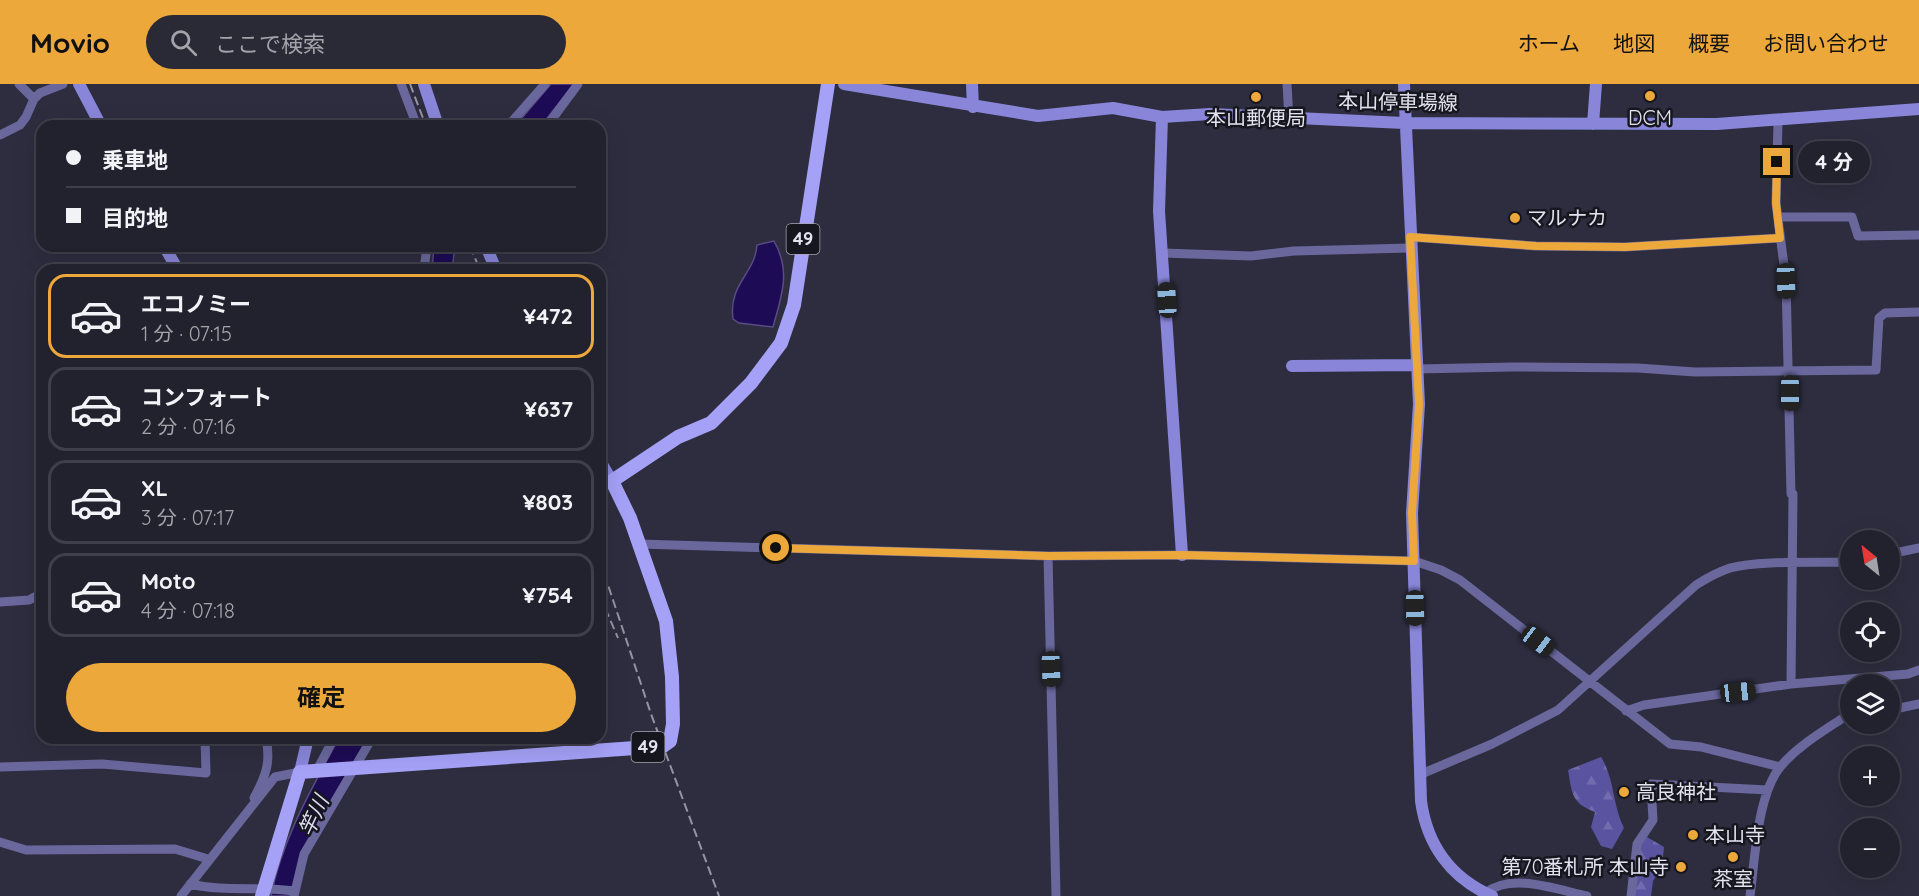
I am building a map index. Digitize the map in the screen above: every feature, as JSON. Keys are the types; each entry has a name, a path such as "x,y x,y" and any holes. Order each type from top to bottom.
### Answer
{"main road":[{"name":"49","path":"300,772 663,746 670,741 673,724 672,677 666,621 640,544 612,481 678,437 711,423 751,383 781,343 794,305 828,84"},
{"path":"265,890 300,772"}],"street":[{"path":"19,84 34,99"},
{"path":"0,135 20,125 34,99 40,93 63,84"},
{"path":"80,84 98,120"},
{"path":"401,84 415,120"},
{"path":"424,84 436,120"},
{"path":"513,120 545,84"},
{"path":"551,120 578,84"},
{"name":"本山停車場線","path":"844,84 1038,116 1113,108 1162,117 1210,114 1404,123 1593,124 1778,122 1919,110"},
{"path":"972,84 973,107"},
{"path":"1287,84 1289,119"},
{"path":"1404,84 1419,423 1412,513 1419,775 1423,816 1435,847 1455,872 1489,895 1495,885 1516,884 1539,886 1587,896"},
{"path":"1593,124 1596,84"},
{"path":"1162,117 1159,211 1182,555"},
{"path":"1778,122 1778,217 1786,281 1790,370 1793,564 1791,684"},
{"path":"1778,217 1852,217 1858,236 1919,235"},
{"path":"1163,253 1251,256 1410,242 1625,247 1780,238"},
{"path":"1292,366 1638,368 1695,372 1876,370 1879,318 1885,313 1919,312"},
{"path":"606,471 612,481"},
{"path":"640,544 1048,556 1182,555 1414,561 1442,570 1460,580 1670,744 1701,747 1780,767"},
{"path":"1900,552 1919,548"},
{"path":"1048,556 1056,896"},
{"path":"1419,775 1492,744 1558,710 1696,585 1712,575 1731,568 1840,562"},
{"path":"0,602 29,600 36,596"},
{"path":"1626,711 1644,705 1791,684 1908,674 1919,670"},
{"path":"1900,708 1919,704"},
{"path":"1750,896 1768,790 1780,767 1801,747 1840,722"},
{"path":"0,767 102,764 206,773 205,744"},
{"path":"211,855 219,841 252,802 268,770 270,755 267,744"},
{"path":"181,896 211,855 275,777 300,772 307,744"},
{"path":"318,770 331,744"},
{"path":"190,884 294,893 304,854 368,744"},
{"path":"1631,896 1637,844 1653,820 1651,784 1768,790"},
{"path":"0,842 26,849 175,849 211,855"}],"green space":[{"path":"1601,757 1609,774 1617,810 1624,828 1612,849 1601,846 1591,827 1595,812 1577,801 1568,770"},
{"path":"1647,837 1664,847 1662,867 1653,881 1651,896 1635,896 1638,846"}],"water":[{"path":"551,84 574,84 546,120 520,120"},
{"path":"774,241 784,273 782,294 773,327 739,323 733,319 734,297 752,264 757,245"},
{"path":"434,252 454,252 453,264 432,264"},
{"name":"竿川","path":"336,744 365,744 303,851 291,896 271,896 282,854"}],"railway":[{"path":"410,84 424,120"},
{"path":"472,252 478,264"},
{"path":"606,579 651,714 719,896"},
{"path":"606,610 618,638"}],"place":[{"name":"DCM","path":"1650,96"},
{"name":"本山郵便局","path":"1256,97"},
{"name":"マルナカ","path":"1515,218"},
{"name":"高良神社","path":"1624,792"},
{"name":"本山寺","path":"1693,835"},
{"name":"茶室","path":"1733,857"},
{"name":"第70番札所 本山寺","path":"1681,867"}],"route":[{"path":"776,548 1048,556 1182,555 1414,561 1412,513 1419,404 1410,237 1536,246 1625,247 1780,238 1776,203 1777,162"}]}
